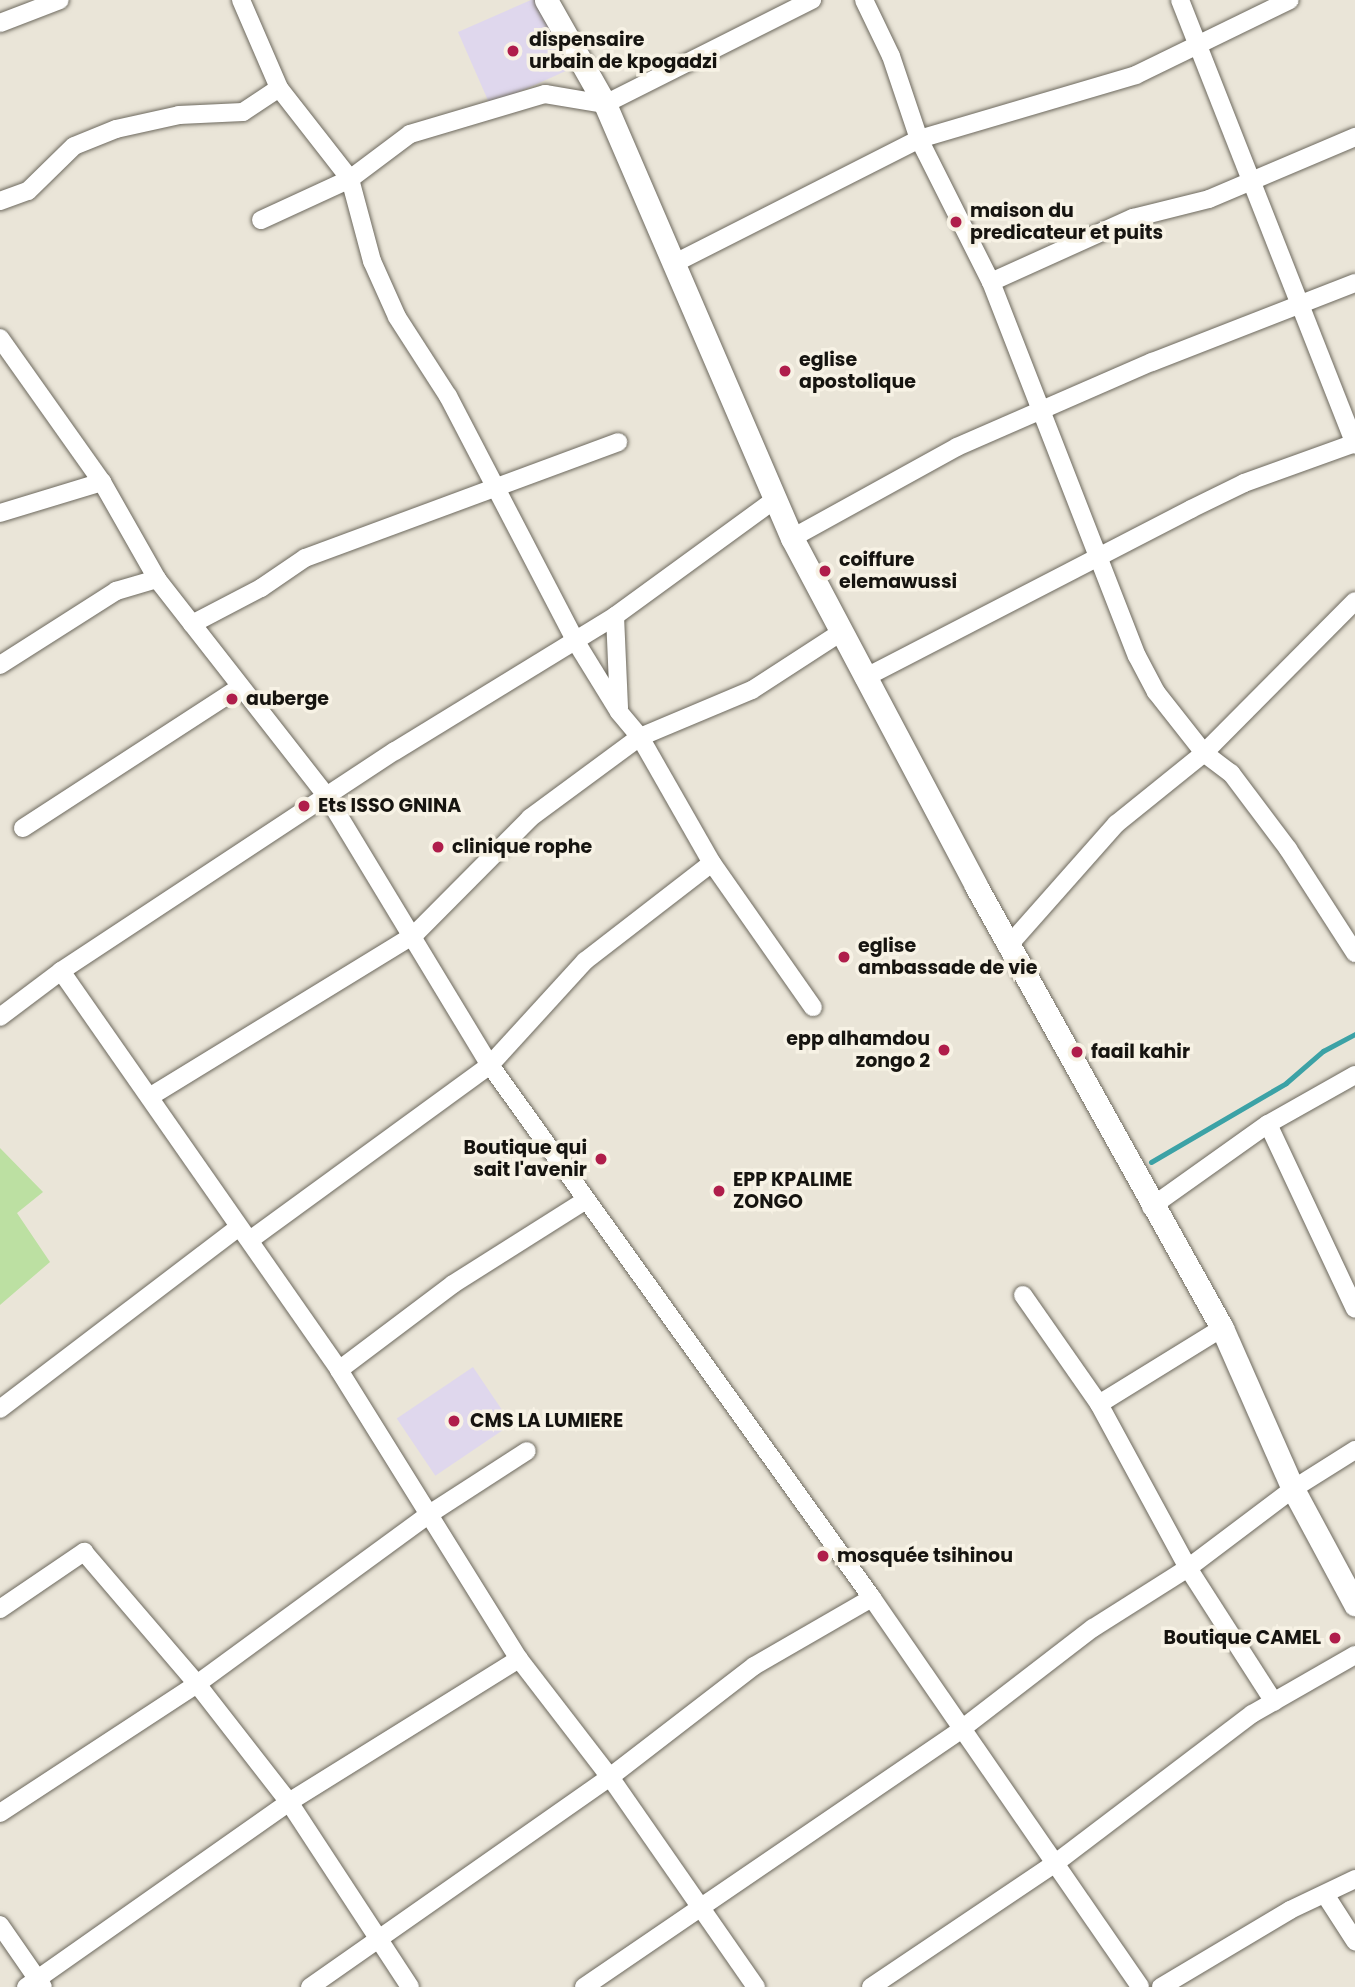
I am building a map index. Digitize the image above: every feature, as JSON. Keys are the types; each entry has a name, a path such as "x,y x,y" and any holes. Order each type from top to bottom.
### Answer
{"street":[{"path":"0,23 60,0"},
{"path":"241,0 279,88 350,179 372,261 397,317 449,396 576,642 619,712 640,737 712,863 749,909 813,1007"},
{"path":"546,0 605,104 792,538 843,631 864,678 1151,1207 1222,1328 1293,1489 1355,1604"},
{"path":"261,220 350,179 410,134 446,121 545,94 605,104 812,0"},
{"path":"864,0 891,56 919,139 991,282 1097,561 1157,692 1204,753 1231,773 1272,827 1355,953"},
{"path":"864,678 1097,561 1244,483 1355,444 1254,181 1180,0"},
{"path":"673,264 919,139 1136,75 1290,0"},
{"path":"0,201 29,191 74,146 116,129 179,115 243,112 279,88"},
{"path":"991,282 1133,218 1209,198 1355,137"},
{"path":"792,538 957,447 1042,413 1152,362 1355,283"},
{"path":"0,338 102,482 157,579 328,798 414,934 490,1065 872,1598 1057,1862 1140,1987"},
{"path":"192,624 261,588 305,558 618,442"},
{"path":"0,513 102,482"},
{"path":"0,1017 61,971 328,798 395,751 615,616 774,500"},
{"path":"0,665 117,591 157,579"},
{"path":"1009,945 1116,824 1204,753 1355,601"},
{"path":"615,616 619,712"},
{"path":"151,1096 414,934 530,818 640,737 752,690 843,631"},
{"path":"23,828 240,687"},
{"path":"0,1409 244,1234 490,1065 585,961 712,863"},
{"path":"61,971 151,1096 339,1370 431,1513 519,1659 610,1777 756,1987"},
{"path":"1151,1207 1268,1124 1355,1075"},
{"path":"1268,1124 1355,1309"},
{"path":"339,1370 453,1284 586,1200"},
{"path":"1023,1295 1099,1404 1188,1568 1274,1702"},
{"path":"1099,1404 1222,1328"},
{"path":"584,1987 700,1905 963,1728 1093,1628 1188,1568 1293,1489 1355,1450"},
{"path":"0,1813 197,1684 431,1513 527,1451"},
{"path":"0,1609 84,1552 197,1684 289,1802 410,1987"},
{"path":"310,1987 610,1777 754,1666 872,1598"},
{"path":"871,1987 1057,1862 1274,1702 1355,1655"},
{"path":"0,1925 36,1984 289,1802 519,1659"},
{"path":"1161,1987 1290,1910 1326,1896 1355,1879"},
{"path":"1326,1896 1355,1941"}],"shaded area":[{"name":"dispensaire urbain de kpogadzi","path":"531,0 537,0 568,70 490,105 458,32"},
{"name":"CMS LA LUMIERE","path":"473,1367 512,1424 435,1476 397,1418"}],"green space":[{"path":"0,1148 43,1192 17,1213 50,1262 0,1305"}],"waterway":[{"path":"1151,1162 1286,1083 1323,1051 1355,1034"}],"place":[{"name":"dispensaire urbain de kpogadzi","path":"513,51"},
{"name":"maison du predicateur et puits","path":"956,222"},
{"name":"eglise apostolique","path":"785,371"},
{"name":"coiffure elemawussi","path":"825,571"},
{"name":"auberge","path":"232,699"},
{"name":"Ets ISSO GNINA","path":"304,806"},
{"name":"clinique rophe","path":"438,847"},
{"name":"eglise ambassade de vie","path":"844,957"},
{"name":"epp alhamdou zongo 2","path":"944,1050"},
{"name":"faail kahir","path":"1077,1052"},
{"name":"Boutique qui sait l'avenir","path":"601,1159"},
{"name":"EPP KPALIME ZONGO","path":"719,1191"},
{"name":"CMS LA LUMIERE","path":"454,1421"},
{"name":"mosquée tsihinou","path":"823,1556"},
{"name":"Boutique CAMEL","path":"1335,1638"}]}
